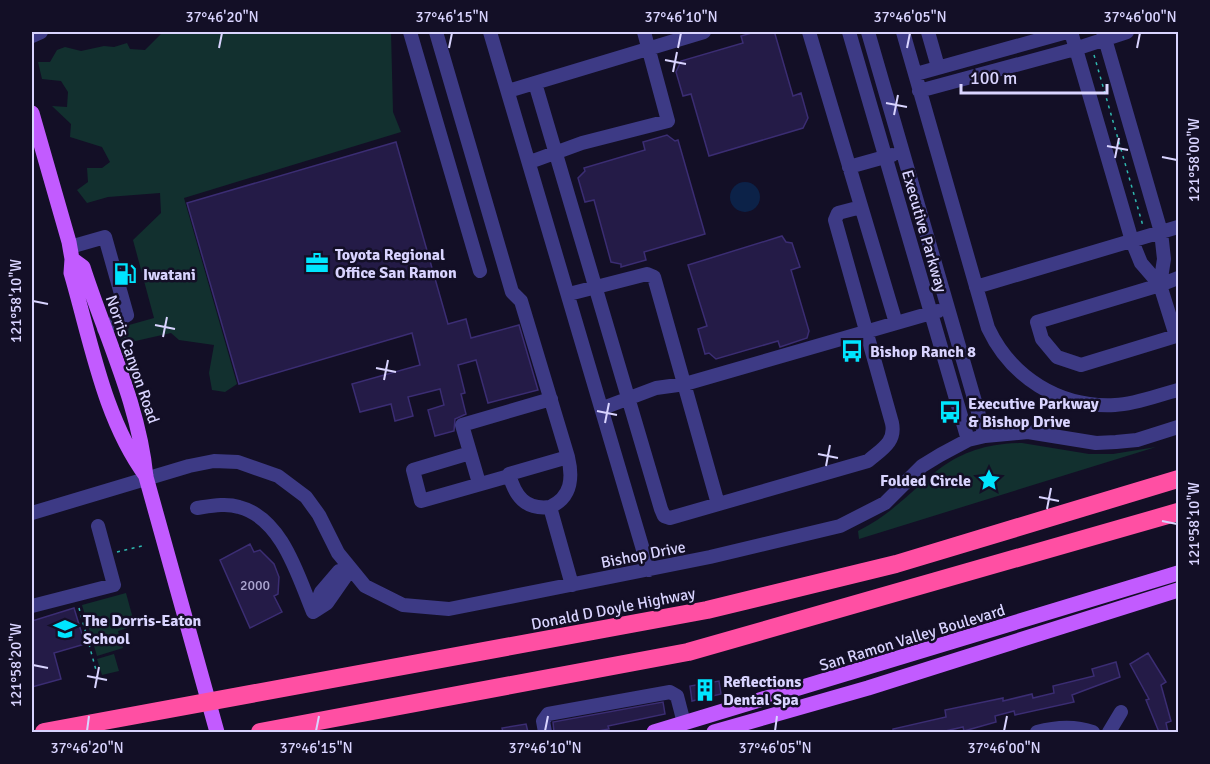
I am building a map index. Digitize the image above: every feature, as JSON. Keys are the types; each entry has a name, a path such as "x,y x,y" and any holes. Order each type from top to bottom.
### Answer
{"highway":[{"name":"Donald D Doyle Highway","path":"44,732 707,610 896,564 1179,479"},
{"path":"260,732 688,652 1179,512"}],"main road":[{"name":"Norris Canyon Road","path":"32,112 71,253 71,273 102,378 129,452 146,477"},
{"name":"Norris Canyon Road","path":"71,253 83,267 119,368 143,447 146,477 217,732"},
{"name":"San Ramon Valley Boulevard","path":"654,732 687,726 1179,573"},
{"name":"San Ramon Valley Boulevard","path":"714,732 868,688 1179,590"}],"street":[{"path":"32,36 41,32"},
{"path":"410,32 480,271"},
{"path":"436,32 512,292 520,300 572,471 570,486 562,499 550,507 535,507 520,500 514,492 509,476"},
{"path":"490,32 603,408 649,570"},
{"path":"530,162 556,152 668,121 644,32"},
{"path":"508,92 704,32"},
{"path":"809,32 896,323"},
{"name":"Executive Parkway","path":"849,32 968,440"},
{"name":"Executive Parkway","path":"868,32 985,436"},
{"path":"903,32 988,328 998,349 1026,378 1047,390 1084,401 1114,405 1137,402 1179,390"},
{"path":"927,32 938,68"},
{"path":"916,74 1069,32 1132,242 1141,263 1160,285 1177,335 1081,365 1057,357 1042,339 1037,321 1160,285 1179,278"},
{"path":"919,91 1075,49 1091,44 1104,35 1127,32"},
{"path":"1104,35 1161,232 1164,259 1160,285"},
{"path":"535,83 664,516 670,519 868,460 892,440 894,434 892,423 835,220 838,213 861,207"},
{"path":"849,167 902,152"},
{"path":"976,287 1179,227"},
{"path":"71,253 105,237 127,315 104,329"},
{"path":"569,294 596,289 647,274 654,277 718,504"},
{"path":"603,408 656,388 686,384 949,309"},
{"path":"479,483 462,425 551,399"},
{"name":"Bishop Drive","path":"32,513 146,477 214,461 238,462 265,470 306,497 350,570 376,594 419,609 449,609 649,570 850,522 885,504 922,466 968,440 1028,432 1096,443 1116,442 1137,440 1179,428"},
{"path":"470,453 413,470 421,501 568,457"},
{"path":"197,508 227,505 241,507 268,525 293,564 313,612 327,603 345,582 350,570"},
{"path":"550,507 572,585"},
{"path":"32,606 114,585 98,526"},
{"path":"545,732 543,721 548,714 670,692 677,696 687,726"},
{"path":"1109,732 1121,712"},
{"path":"1037,732 1050,729 1084,729 1093,732"}],"path":[{"path":"1091,44 1146,237"},
{"path":"107,555 146,545"},
{"path":"76,595 96,670"}],"green space":[{"path":"163,32 391,32 393,112 401,132 184,198 237,384 225,392 212,390 209,373 214,345 179,340 171,333 122,344 120,336 129,325 154,318 133,240 161,213 160,193 108,197 87,203 77,190 88,182 87,168 102,168 110,162 102,147 70,137 71,124 52,106 67,107 68,92 61,81 42,79 38,62 50,62 57,50 65,47 81,51 127,43 130,49 145,50"},
{"path":"1022,443 1089,454 1113,454 1156,447 859,539 858,531 880,518 949,463 969,453 992,446"},
{"path":"126,593 135,626 118,631 123,648 97,656 82,605"},
{"path":"114,654 119,671 102,675 97,659"}],"water":[{"path":"745,182 756,186 760,197 756,208 745,212 734,208 730,197 734,186"}],"building":[{"path":"755,32 775,34 793,96 801,93 808,118 803,128 709,156 691,94 683,96 676,72 681,61 743,43 741,36"},
{"path":"667,135 675,141 678,140 705,234 644,252 646,260 621,267 621,264 611,262 594,200 585,202 578,178 585,171 584,168 645,150 643,142"},
{"name":"Toyota Regional Office San Ramon","path":"396,142 448,324 466,319 471,338 519,325 538,390 488,403 476,360 458,365 465,393 461,394 466,414 455,419 454,431 435,436 428,410 444,405 440,389 408,397 413,416 395,421 391,404 360,412 352,384 420,365 412,333 239,384 187,203"},
{"path":"782,236 786,242 792,243 800,267 791,270 809,331 807,338 780,347 778,341 716,359 709,353 705,354 698,329 707,326 688,265"},
{"path":"250,544 254,552 260,550 274,564 279,577 278,594 274,596 282,612 250,628 220,560"},
{"path":"74,608 85,644 54,653 61,679 32,687 32,621"},
{"path":"1148,653 1166,682 1161,685 1171,721 1166,723 1168,732 1159,732 1146,700 1149,699 1130,664"},
{"path":"1116,662 1120,677 1072,695 1074,702 1015,715 1014,711 995,716 996,722 964,731 963,727 941,732 893,732 893,729 946,717 945,710 1003,698 1003,701 1032,694 1033,698 1054,693 1053,686 1094,676 1092,669"},
{"name":"Reflections Dental Spa","path":"719,681 721,694 692,701 690,686"},
{"path":"663,702 665,714 608,726 609,729 593,732 554,732 553,722"},
{"path":"526,724 528,732 503,732 502,728"}],"place":[{"name":"Toyota Regional Office San Ramon","path":"317,263"},
{"name":"Iwatani","path":"125,274"},
{"name":"Bishop Ranch 8","path":"852,351"},
{"name":"Executive Parkway & Bishop Drive","path":"950,412"},
{"name":"Folded Circle","path":"989,480"},
{"name":"The Dorris-Eaton School","path":"65,629"},
{"name":"Reflections Dental Spa","path":"705,690"}]}
